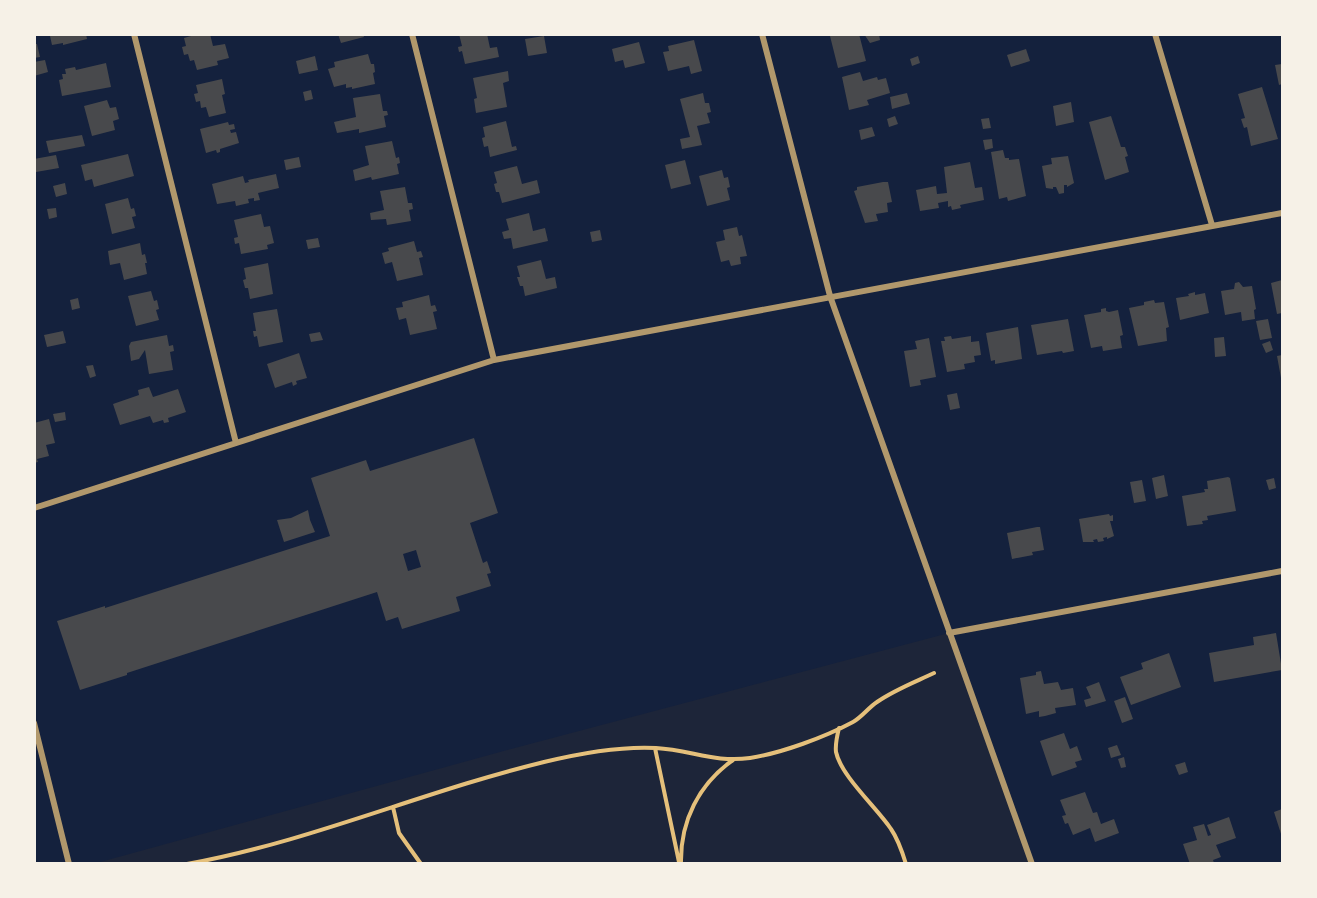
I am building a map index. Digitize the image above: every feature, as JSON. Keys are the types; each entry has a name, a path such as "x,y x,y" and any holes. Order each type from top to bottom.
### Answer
{"street":[{"path":"134,34 236,443"},
{"path":"412,34 494,360"},
{"path":"762,34 830,296 1032,864"},
{"path":"1155,34 1212,225"},
{"path":"34,508 494,360 1282,213"},
{"path":"949,633 1282,571"},
{"path":"34,723 69,864"}],"path":[{"path":"187,864 264,845 545,762 602,750 655,748 682,751 719,760 769,754 793,747 858,719 878,701 934,673"},
{"path":"838,728 837,756 854,784 891,829 899,843 906,864"},
{"path":"655,748 680,864"},
{"path":"680,864 683,835 692,808 710,779 733,760"},
{"path":"393,807 399,832 421,864"}],"shaded area":[{"path":"949,633 1031,864 93,864 511,749"}],"building":[{"path":"86,34 87,39 63,45 63,43 52,45 50,36"},
{"path":"198,34 210,34 213,46 225,44 229,58 217,61 218,65 197,70 194,60 190,61 188,54 184,55 182,47 186,46 184,38"},
{"path":"338,34 363,34 364,37 341,43"},
{"path":"459,34 487,34 490,48 497,47 499,57 465,64 462,51 459,52 458,47 462,46"},
{"path":"859,34 866,61 838,68 830,36"},
{"path":"864,34 879,34 880,40 870,43"},
{"path":"544,36 547,53 528,56 525,39"},
{"path":"694,40 702,71 691,74 689,66 668,71 663,52 669,51 668,46"},
{"path":"639,42 645,63 625,68 623,60 615,62 612,49"},
{"path":"34,44 37,44 40,57 34,58"},
{"path":"1026,49 1030,61 1011,67 1007,55"},
{"path":"368,54 371,64 374,64 375,84 352,89 352,87 346,88 346,84 334,87 328,69 335,67 334,62"},
{"path":"315,56 318,70 299,74 296,61"},
{"path":"918,56 920,63 912,66 910,59"},
{"path":"45,60 48,72 34,76 34,62"},
{"path":"106,63 111,87 62,96 59,80 63,79 62,74 66,74 65,69 75,67 76,70"},
{"path":"1282,64 1282,84 1279,85 1275,65"},
{"path":"508,71 509,81 503,83 507,107 476,113 474,99 477,98 473,78"},
{"path":"860,72 863,81 877,77 878,80 886,78 890,93 867,100 869,105 849,110 842,77"},
{"path":"222,79 225,94 222,95 226,113 209,117 206,107 201,108 200,101 196,102 194,94 198,93 196,85"},
{"path":"1262,87 1278,139 1251,146 1247,127 1244,128 1241,119 1245,118 1238,94"},
{"path":"311,90 313,99 305,101 303,92"},
{"path":"703,93 705,103 709,103 711,112 707,113 710,123 697,126 702,145 682,149 680,139 690,137 680,99"},
{"path":"907,93 910,104 892,109 890,97"},
{"path":"380,94 383,111 387,111 388,115 384,116 386,127 359,133 359,129 337,133 334,122 356,117 353,98"},
{"path":"107,100 110,108 116,107 119,119 113,121 115,130 92,136 84,106"},
{"path":"1071,102 1074,122 1056,126 1053,106"},
{"path":"895,116 898,124 889,127 887,119"},
{"path":"1111,116 1121,147 1125,147 1128,156 1125,157 1129,172 1105,180 1089,122"},
{"path":"989,118 991,128 983,129 981,119"},
{"path":"506,121 512,147 516,146 517,150 490,157 488,146 484,147 483,127"},
{"path":"228,122 229,125 234,124 235,129 230,130 231,133 236,132 239,143 220,149 217,153 216,150 206,153 200,129"},
{"path":"872,127 875,136 861,140 859,130"},
{"path":"82,135 85,146 49,153 46,141"},
{"path":"992,139 993,148 985,150 983,140"},
{"path":"392,141 396,158 399,157 400,163 397,164 399,174 355,181 353,170 369,165 365,146"},
{"path":"1003,150 1005,158 1019,159 1026,196 1008,201 1007,197 999,199 991,152"},
{"path":"128,154 134,176 94,187 92,179 85,181 81,165"},
{"path":"56,155 59,168 36,172 34,159"},
{"path":"1068,156 1074,183 1067,187 1064,185 1064,193 1059,194 1056,187 1046,188 1042,166 1052,164 1051,158"},
{"path":"299,157 301,167 286,170 284,160"},
{"path":"685,160 691,184 671,189 665,165"},
{"path":"970,162 975,188 982,187 984,200 960,205 961,208 952,210 951,206 948,207 948,201 938,203 939,208 920,211 916,190 936,186 937,194 947,193 944,167"},
{"path":"517,166 522,184 537,180 540,193 502,203 499,192 496,192 494,184 497,183 494,172"},
{"path":"722,170 724,178 728,177 730,187 727,188 730,200 707,206 699,176"},
{"path":"276,174 279,188 258,193 260,200 248,199 249,203 236,206 235,201 217,204 212,184 243,176 245,183 249,182 248,180"},
{"path":"888,182 892,202 887,203 888,212 876,214 878,221 865,223 854,191 857,187"},
{"path":"65,183 67,194 56,197 53,186"},
{"path":"405,187 408,203 412,203 413,209 409,210 411,221 387,225 386,219 371,220 370,213 384,210 380,191"},
{"path":"128,198 136,216 132,217 135,228 112,234 105,204"},
{"path":"56,208 57,217 49,219 47,209"},
{"path":"529,213 533,231 545,228 548,241 513,249 511,238 504,239 502,232 509,230 506,219"},
{"path":"261,214 264,227 270,226 274,243 267,245 268,249 241,254 239,243 235,244 234,238 238,237 234,220"},
{"path":"737,227 739,236 742,235 747,256 740,257 741,264 731,266 729,260 721,262 716,242 725,240 723,230"},
{"path":"600,230 602,240 592,242 590,232"},
{"path":"318,238 320,247 308,249 306,240"},
{"path":"414,241 417,252 421,251 423,257 419,258 423,275 397,281 392,262 385,264 382,253 389,251 388,248"},
{"path":"140,243 142,255 145,254 147,274 124,280 120,263 110,265 108,251"},
{"path":"541,260 546,279 555,277 557,288 525,296 523,286 520,286 517,277 520,277 517,266"},
{"path":"268,263 273,294 250,299 248,288 245,288 243,280 246,279 244,268"},
{"path":"1282,280 1282,313 1277,314 1271,283"},
{"path":"1239,282 1243,287 1252,286 1256,309 1254,310 1255,319 1242,321 1241,312 1225,315 1221,291 1234,289 1235,283"},
{"path":"151,291 154,301 157,300 159,309 156,310 159,320 136,326 128,296"},
{"path":"1195,292 1195,295 1205,293 1209,313 1180,320 1176,298 1189,296 1188,294"},
{"path":"429,295 431,306 435,305 437,311 433,312 437,329 410,335 406,318 399,320 396,308 403,307 402,302"},
{"path":"78,298 80,308 72,310 70,300"},
{"path":"1154,300 1155,303 1164,302 1169,327 1166,328 1167,341 1138,346 1129,308"},
{"path":"1106,308 1109,312 1118,310 1123,335 1120,336 1122,348 1103,351 1102,346 1091,348 1084,315 1101,312 1101,309"},
{"path":"277,309 283,342 259,347 257,336 254,337 253,331 256,331 253,313"},
{"path":"1068,319 1074,351 1037,355 1031,325"},
{"path":"1268,319 1272,338 1260,340 1256,321"},
{"path":"1018,327 1022,359 995,364 995,360 991,361 986,333"},
{"path":"63,331 66,343 47,347 44,335"},
{"path":"320,332 323,340 311,342 309,334"},
{"path":"167,335 169,346 173,345 174,351 170,352 173,370 149,374 145,350 139,359 131,361 129,346 131,342"},
{"path":"951,336 952,339 971,336 971,342 979,341 981,355 974,356 975,362 964,364 965,369 947,372 941,341 945,341 944,337"},
{"path":"1224,337 1226,356 1215,357 1214,338"},
{"path":"929,338 936,377 920,380 921,385 910,387 904,351 917,349 915,341"},
{"path":"1270,341 1273,350 1266,353 1262,344"},
{"path":"299,353 307,378 296,381 297,384 293,386 292,382 275,388 267,364"},
{"path":"1282,355 1282,378 1281,378 1277,356"},
{"path":"93,365 96,376 90,378 86,366"},
{"path":"149,387 153,397 178,389 186,412 168,418 169,422 164,423 163,420 153,423 150,416 120,425 113,404 139,395 138,390"},
{"path":"957,393 960,408 950,410 947,395"},
{"path":"65,412 66,420 55,422 53,414"},
{"path":"49,419 55,443 46,445 49,456 37,459 38,462 34,463 34,435 36,434 34,423"},
{"path":"474,438 498,513 470,523 483,563 487,561 491,573 487,574 491,586 456,597 460,611 402,629 398,617 386,621 377,592 80,690 57,621 105,606 105,608 330,536 311,478 366,460 370,471","holes":["416,550 421,567 408,571 403,554"]},
{"path":"1164,475 1168,496 1156,499 1152,478"},
{"path":"1228,477 1236,511 1207,516 1208,520 1202,521 1203,524 1187,526 1182,496 1205,492 1204,489 1208,489 1207,481"},
{"path":"1274,478 1276,488 1269,490 1266,480"},
{"path":"1142,480 1146,501 1134,503 1130,482"},
{"path":"308,510 315,532 284,542 277,520 291,518"},
{"path":"1113,515 1113,521 1110,521 1114,536 1103,538 1104,541 1098,542 1097,539 1093,540 1094,542 1083,542 1079,519"},
{"path":"1040,527 1044,550 1032,552 1033,555 1012,559 1007,533"},
{"path":"1276,633 1282,670 1214,682 1209,653 1254,645 1253,637"},
{"path":"1169,653 1181,687 1131,705 1120,677 1143,669 1141,663"},
{"path":"1041,671 1044,684 1058,682 1061,690 1073,688 1076,705 1055,708 1056,713 1045,716 1039,717 1039,711 1026,714 1020,678 1036,675 1036,672"},
{"path":"1099,682 1106,701 1086,707 1084,700 1091,698 1086,687"},
{"path":"1125,697 1133,719 1122,723 1114,701"},
{"path":"1064,733 1070,749 1077,746 1082,760 1075,762 1077,767 1052,776 1040,741"},
{"path":"1117,745 1121,755 1111,758 1108,748"},
{"path":"1124,757 1126,767 1121,768 1118,759"},
{"path":"1185,762 1188,772 1179,775 1175,765"},
{"path":"1085,792 1093,813 1097,812 1101,824 1114,819 1119,833 1095,842 1090,828 1073,835 1062,816 1066,815 1060,800"},
{"path":"1282,809 1282,837 1274,812"},
{"path":"1229,817 1236,838 1216,845 1221,857 1213,860 1212,864 1190,864 1183,844 1197,840 1193,827 1204,824 1208,836 1211,835 1207,825"}]}
